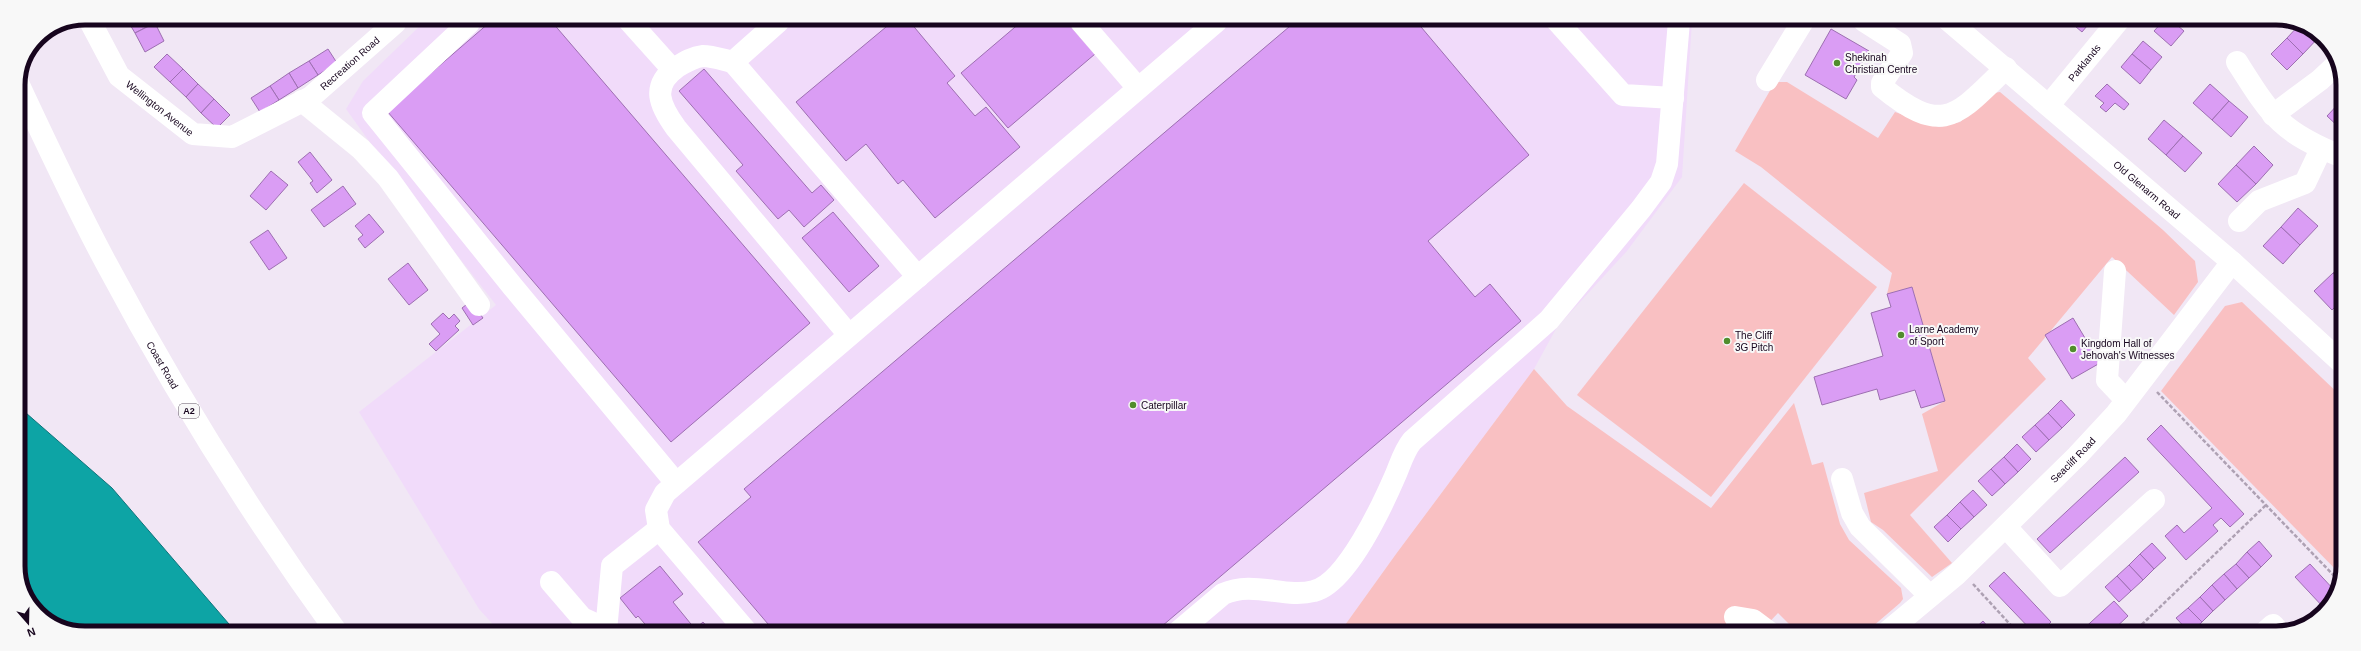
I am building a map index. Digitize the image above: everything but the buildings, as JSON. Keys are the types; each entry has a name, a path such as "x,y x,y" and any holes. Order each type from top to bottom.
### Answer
{"street":[{"name":"Wellington Avenue","path":"92,25 119,76 193,134 232,138 302,101"},
{"name":"Recreation Road","path":"302,101 311,97 393,25"},
{"path":"466,25 373,113 525,302 676,483"},
{"path":"633,25 673,70"},
{"path":"733,62 775,25"},
{"path":"1084,25 1138,88"},
{"path":"606,626 612,566 652,513 665,493 1212,25"},
{"path":"1561,25 1623,95 1673,98"},
{"path":"1185,626 1223,594 1230,591 1271,589 1307,593 1322,589 1338,577 1356,551 1396,474 1405,451 1412,441 1549,320 1641,210 1661,182 1667,164 1679,25"},
{"path":"1767,80 1801,25"},
{"path":"1870,25 1900,44 1902,48 1902,53 1882,83 1882,88 1901,103 1923,113 1935,116 1956,113 2006,68"},
{"name":"Old Glenarm Road","path":"1955,25 2336,352"},
{"name":"Parklands","path":"2049,105 2115,25"},
{"path":"849,336 668,117 662,104 659,89 663,78 687,61 703,56 733,62 918,277"},
{"path":"2237,62 2273,115 2292,133 2321,149 2336,155"},
{"path":"2273,115 2320,80 2333,67"},
{"name":"Coast Road","path":"25,97 104,260 159,361 230,478 333,626"},
{"path":"302,101 361,149 388,178 479,305"},
{"path":"2239,221 2259,201 2306,183 2321,149"},
{"name":"Seacliff Road","path":"1894,626 1960,570 2078,456 2143,379 2232,262"},
{"path":"2115,271 2107,380 2126,400"},
{"path":"1842,479 1852,514 1860,527 1930,596"},
{"path":"2006,527 2060,586 2154,500"},
{"path":"652,513 741,626"},
{"path":"551,582 582,618 598,626"},
{"path":"1735,617 1753,620 1761,626"}],"path":[{"path":"2143,379 2335,576"},
{"path":"2140,626 2266,505"},
{"path":"1960,570 2012,626"}],"shaded area":[{"name":"Caterpillar","path":"421,25 1692,25 1682,177 1627,251 1557,327 1534,369 1344,626 494,626 479,609 359,412 496,305 379,155 346,109 363,81"},
{"path":"1775,82 1787,82 1878,138 1895,112 1939,127 1960,122 1993,93 2000,92 2163,230 2195,261 2198,282 2174,315 2112,257 2028,358 2046,379 1910,515 1952,563 1932,577 1883,530 1871,522 1864,493 1938,471 1922,414 1945,401 1912,287 1887,294 1892,273 1761,167 1735,151"},
{"name":"The Cliff 3G Pitch","path":"1744,183 1877,287 1711,497 1577,395"},
{"path":"2242,302 2336,391 2336,569 2161,391 2225,306"},
{"path":"1534,369 1567,406 1711,508 1794,403 1812,465 1823,462 1840,524 1849,540 1901,588 1903,599 1873,626 1791,626 1778,613 1766,626 1344,626"}],"water":[{"path":"25,412 112,488 231,626 85,626 70,624 59,620 48,613 48,603 38,603 30,589 25,570"}],"place":[{"name":"Shekinah Christian Centre","path":"1837,63"},
{"name":"Larne Academy of Sport","path":"1901,335"},
{"name":"The Cliff 3G Pitch","path":"1727,341"},
{"name":"Kingdom Hall of Jehovah's Witnesses","path":"2073,349"},
{"name":"Caterpillar","path":"1133,405"}]}
